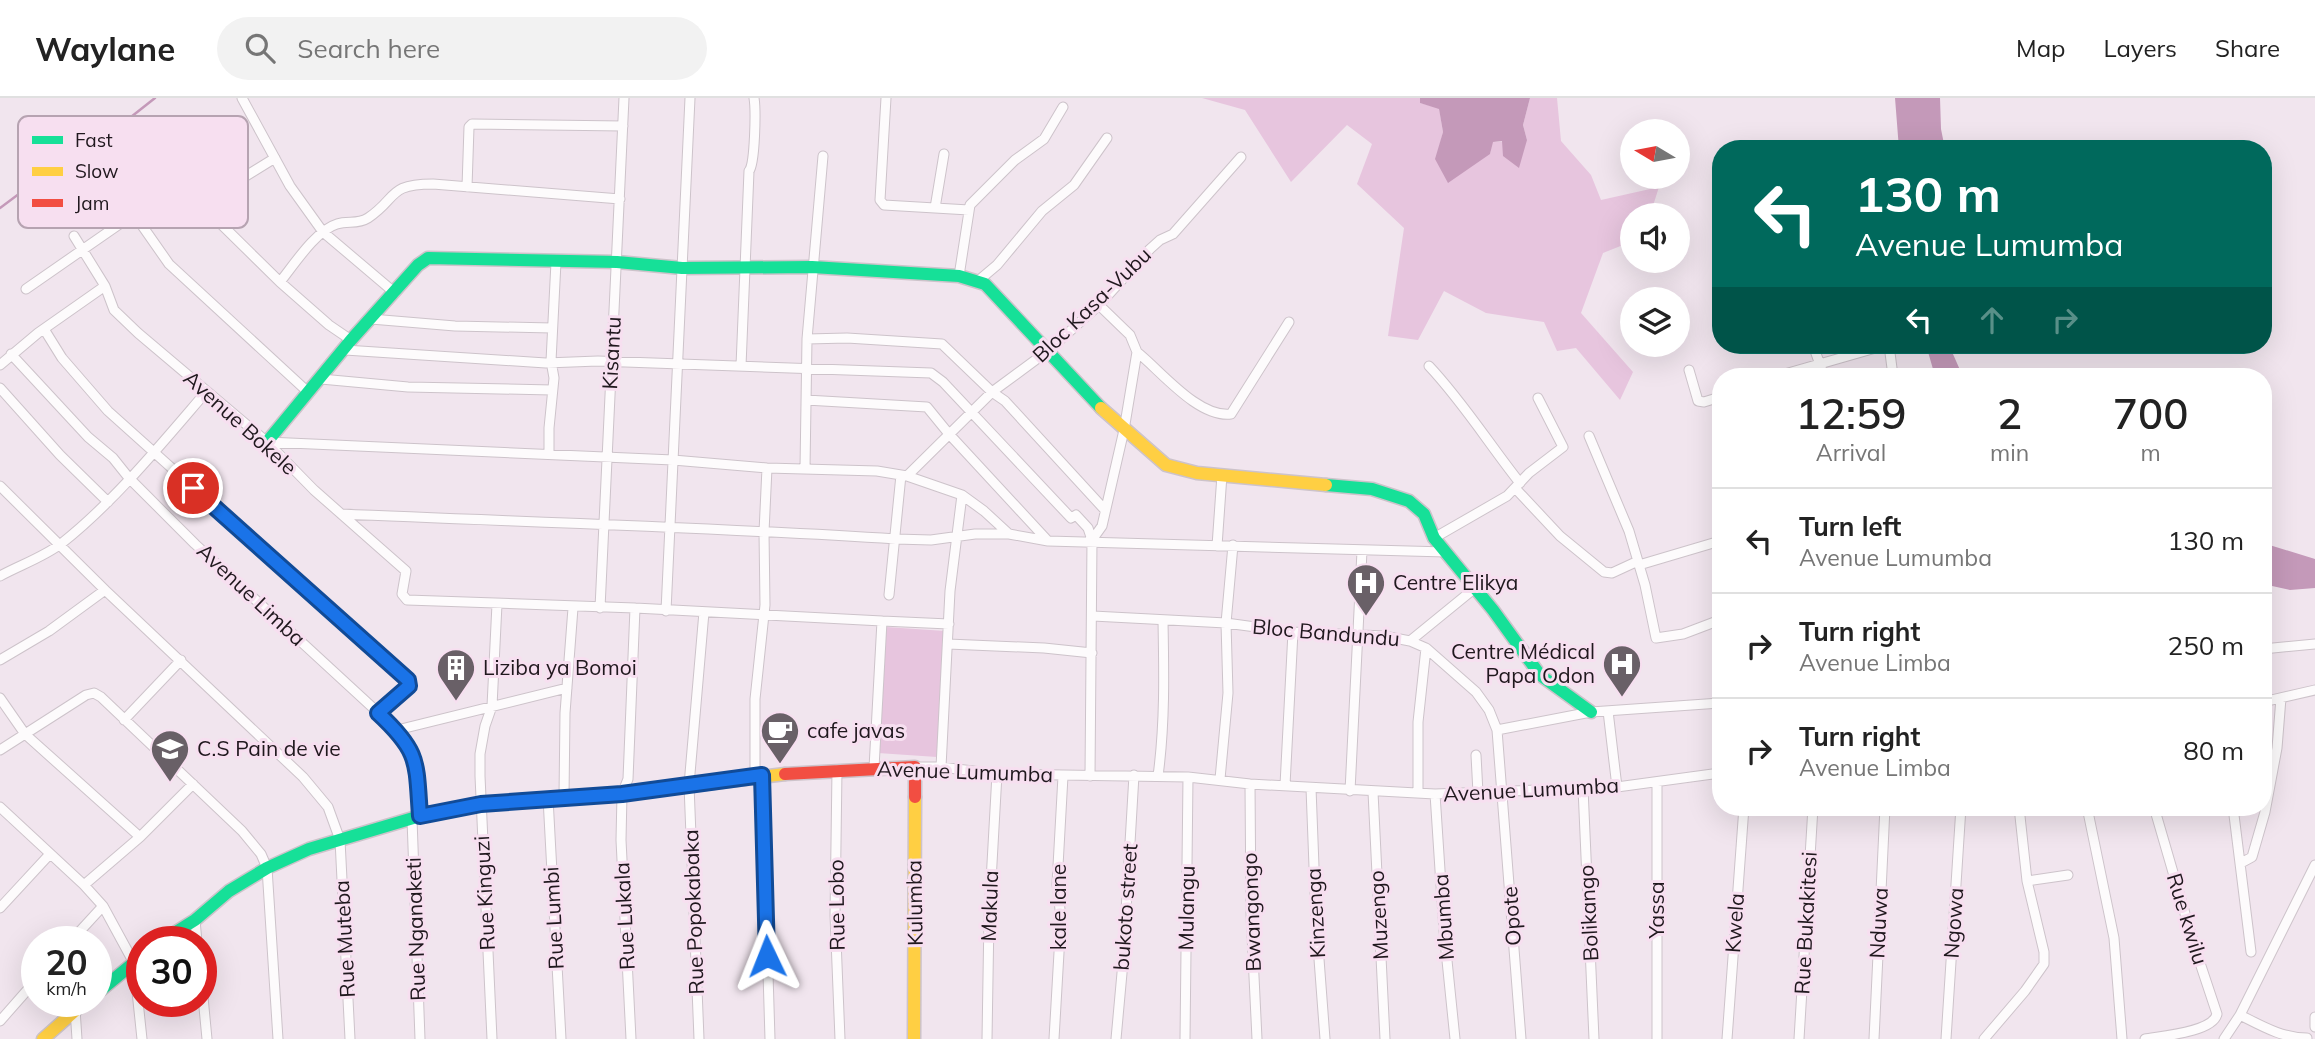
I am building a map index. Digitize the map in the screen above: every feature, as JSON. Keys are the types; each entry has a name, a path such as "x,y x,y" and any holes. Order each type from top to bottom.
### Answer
{"street":[{"path":"242,98 290,186 323,232 395,293"},
{"name":"Kisantu","path":"600,608 624,98"},
{"path":"666,611 690,98"},
{"path":"741,366 749,171 753,166 753,131 757,117 754,98"},
{"path":"886,98 880,200 884,205 969,209"},
{"path":"959,276 969,209 1015,160 1044,139 1063,107"},
{"path":"467,187 469,127 472,124 623,126"},
{"path":"978,281 997,265 1042,211 1074,185 1107,138"},
{"path":"935,208 944,154"},
{"path":"805,468 807,339 823,156"},
{"path":"248,175 275,158"},
{"name":"Bloc Kasa-Vubu","path":"904,476 992,392 1049,350 1099,305 1150,249 1173,234 1241,158"},
{"path":"280,282 323,232 337,224 365,220 401,188 418,184 620,199"},
{"path":"26,289 113,228"},
{"path":"144,228 169,264 309,393"},
{"path":"225,228 348,344 479,359 546,363 551,361 931,373 943,382 1071,518 1076,515 1088,528 1092,540 1093,617 1090,776"},
{"name":"Avenue Bokele","path":"74,236 105,286 114,310 121,319 127,321 267,442 294,471 405,570 402,594 407,600 496,604"},
{"path":"267,442 348,344 418,265 428,258 617,262 682,268 812,267 959,276 985,284 1049,350 1094,402 1166,466 1222,475 1371,489 1409,501 1424,514 1434,538 1540,675 1591,712"},
{"path":"549,454 554,378 551,361 556,262"},
{"path":"0,365 44,328 105,286"},
{"path":"1099,305 1130,335 1138,352 1183,395 1223,415 1231,414 1289,322"},
{"path":"371,319 455,326 552,328"},
{"name":"Avenue Limba","path":"44,328 55,348 108,411 408,680 409,686 378,713"},
{"path":"807,339 847,338 942,344 1015,411 1105,510"},
{"path":"1092,540 1102,526 1138,352"},
{"name":"Avenue Limba","path":"11,354 88,437 113,458 129,478 195,544 397,730 407,742 416,762 416,817"},
{"path":"1816,354 1822,368"},
{"path":"1804,368 1854,354"},
{"path":"1429,366 1463,405 1517,485 1560,537 1604,572 1612,573 1638,563 1712,544"},
{"path":"1689,370 1698,401 1712,398"},
{"path":"321,379 408,387 552,390"},
{"path":"0,388 60,455 108,502"},
{"path":"0,576 60,544 108,502 206,392"},
{"path":"1434,538 1491,506 1563,447 1538,398"},
{"path":"806,400 923,405 1048,541"},
{"path":"1589,436 1629,531 1656,638 1683,634 1712,623"},
{"path":"267,442 673,460 767,468 877,471 904,476 962,495 1009,534"},
{"path":"767,468 764,614 755,699 770,1039"},
{"path":"1217,546 1222,475"},
{"path":"889,596 904,476"},
{"name":"Rue Muteba","path":"0,486 320,796 332,815 340,840 350,1039"},
{"path":"941,767 950,591 962,495"},
{"path":"341,514 604,526 670,526 896,539 931,540 1009,534 1048,541 1092,540 1446,552"},
{"path":"1220,779 1228,693 1226,623 1233,545"},
{"path":"1350,791 1362,551"},
{"path":"1410,641 1475,588"},
{"path":"0,660 48,631 105,590"},
{"path":"492,706 496,604 635,608 949,624"},
{"path":"564,797 567,688 573,607"},
{"name":"Rue Lukala","path":"631,1039 621,840 622,794 628,779 635,608"},
{"name":"Rue Popokabaka","path":"699,1039 689,785 704,612"},
{"name":"Bloc Bandundu","path":"1093,617 1226,623 1293,632 1384,636 1410,641 1426,648 1476,692 1489,710 1497,730 1502,793"},
{"path":"874,768 882,621"},
{"path":"1158,776 1163,738 1163,621"},
{"path":"1286,785 1293,632"},
{"path":"2272,648 2315,644"},
{"path":"948,645 1044,648 1092,653"},
{"path":"1418,793 1419,722 1426,648"},
{"path":"124,720 181,660"},
{"path":"397,730 567,688"},
{"path":"2272,700 2315,690"},
{"path":"0,750 86,695 94,693 243,831 261,854 267,868 278,1039"},
{"path":"0,698 25,734 140,837"},
{"path":"2272,774 2281,698"},
{"path":"1497,730 1591,712 1712,704"},
{"name":"Rue Kinguzi","path":"492,706 480,754 492,1039"},
{"path":"1608,711 1617,787"},
{"path":"1476,755 1478,793"},
{"name":"Kulumba","path":"914,1039 915,767"},
{"name":"Avenue Lumumba","path":"185,926 229,891 267,868 309,849 377,827 481,804 622,794 758,775 941,767 997,774 1188,777 1350,791 1435,794 1617,787 1712,774"},
{"name":"Rue Lobo","path":"837,770 835,915 840,1039"},
{"name":"Makula","path":"987,1039 989,917 997,774"},
{"name":"bukoto street","path":"1116,1039 1133,775"},
{"name":"kale lane","path":"1054,1039 1060,930 1057,884 1063,776"},
{"name":"Mulangu","path":"1185,1039 1188,777"},
{"name":"Yassa","path":"1657,782 1657,1039"},
{"path":"84,886 140,837 193,784"},
{"name":"Bwangongo","path":"1250,784 1251,914 1257,1039"},
{"name":"Kinzenga","path":"1311,788 1316,919 1325,1039"},
{"name":"Bolikango","path":"1583,788 1594,1039"},
{"name":"Muzengo","path":"1373,792 1385,1039"},
{"name":"Opote","path":"1502,793 1521,1039"},
{"name":"Mbumba","path":"1435,794 1444,931 1455,1039"},
{"name":"Rue Lumbi","path":"548,798 561,1039"},
{"path":"0,807 103,906 126,941"},
{"name":"Kwela","path":"1727,1039 1743,816"},
{"name":"Rue Bukakitesi","path":"1799,1039 1812,816"},
{"name":"Nduwa","path":"1874,1039 1885,816"},
{"name":"Ngowa","path":"1946,1039 1960,816"},
{"path":"1984,1039 2044,964 2045,952 2027,881 2020,816"},
{"path":"2089,816 2113,938 2122,1039"},
{"name":"Rue kwilu","path":"2145,1039 2206,1026 2216,1019 2217,1014 2157,816"},
{"path":"2234,816 2251,952"},
{"path":"2241,863 2252,857 2264,816"},
{"name":"Rue Nganaketi","path":"416,817 420,1039"},
{"path":"0,908 49,855"},
{"path":"2224,1039 2240,1015 2315,865"},
{"path":"2027,881 2068,875"},
{"path":"85,926 103,906"},
{"path":"195,920 196,926"},
{"path":"112,980 126,969"},
{"path":"0,1020 21,997"},
{"path":"2240,1015 2270,1031 2293,1038 2306,1039 2315,1034"},
{"path":"43,1039 66,1017"},
{"path":"76,1017 77,1039"},
{"path":"141,1017 142,1039"},
{"path":"205,1017 207,1039"},
{"path":"2315,1017 2315,1027"}],"shaded area":[{"path":"1202,98 1420,98 1420,103 1439,108 1443,132 1436,159 1490,154 1492,142 1527,140 1523,125 1530,98 1557,98 1561,141 1591,175 1601,200 1658,189 1654,203 1620,203 1620,246 1603,253 1581,313 1633,372 1620,400 1576,348 1557,351 1544,322 1486,313 1444,291 1418,340 1388,336 1404,228 1357,184 1372,144 1347,125 1291,182 1245,110"},
{"path":"1420,98 1530,98 1523,125 1527,140 1519,168 1503,156 1502,141 1493,142 1490,154 1448,183 1435,159 1443,132 1439,109 1420,103"},
{"path":"1895,98 1940,98 1943,140 1898,140"},
{"path":"1929,354 1953,354 1959,368 1933,368"},
{"path":"2272,546 2315,559 2315,588 2290,590 2272,586"},
{"path":"886,627 945,631 937,757 878,753"}],"waterway":[{"path":"132,116 155,98"},
{"path":"0,208 18,195"}],"traffic: fast":[{"path":"267,442 351,340 418,265 428,258 617,262 682,268 812,267 959,276 985,284 1101,408"},
{"path":"1326,485 1372,489 1409,501 1424,514 1434,538 1493,610 1540,675 1591,712"},
{"path":"185,926 229,891 267,868 309,849 420,816 481,804 550,799"},
{"path":"112,981 126,969"}],"traffic: slow":[{"path":"1101,408 1166,465 1197,473 1326,485"},
{"path":"550,799 622,794 785,774"},
{"path":"914,1039 915,797"},
{"path":"43,1039 68,1017"}],"traffic: jam":[{"path":"785,774 915,767 915,797"}],"place":[{"name":"Centre Elikya","path":"1366,617"},
{"name":"Centre Médical Papa Odon","path":"1622,698"},
{"name":"Liziba ya Bomoi","path":"456,702"},
{"name":"cafe javas","path":"780,765"},
{"name":"C.S Pain de vie","path":"170,783"}],"route":[{"path":"193,488 408,680 409,686 378,713 407,742 414,757 420,816 481,804 622,794 762,775 767,956"}]}
